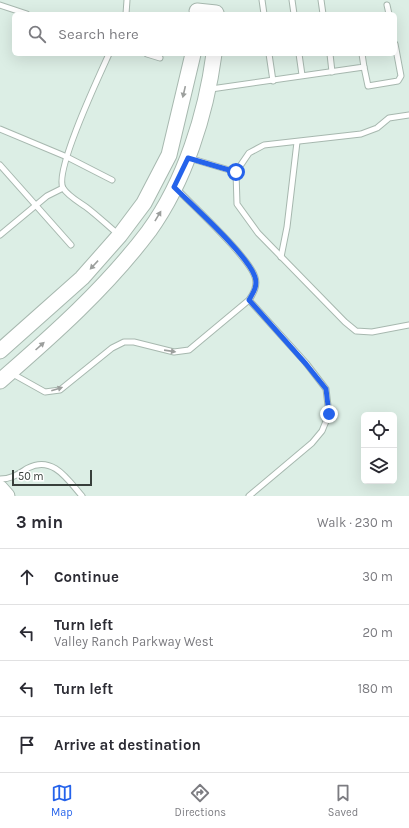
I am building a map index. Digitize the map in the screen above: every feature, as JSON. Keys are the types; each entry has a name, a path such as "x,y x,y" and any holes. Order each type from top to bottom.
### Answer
{"main road":[{"path":"197,8 216,9"},
{"path":"0,351 82,278 120,235 144,203 169,155 193,56"},
{"path":"5,376 97,292 118,270 149,230 174,187 188,158 210,89 214,56"},
{"path":"120,235 135,247"},
{"path":"0,488 7,496"}],"lane":[{"path":"126,12 127,0"},
{"path":"262,0 264,12"},
{"path":"292,0 294,12"},
{"path":"321,0 323,12"},
{"path":"0,5 21,12"},
{"path":"388,5 389,12"},
{"path":"362,56 368,86 398,81 401,76 397,55"},
{"path":"108,56 88,101 62,173 63,188 120,235"},
{"path":"154,56 160,58"},
{"path":"269,56 273,81"},
{"path":"299,56 302,75"},
{"path":"330,56 332,72"},
{"path":"210,89 364,67"},
{"path":"409,115 389,118 377,128 361,134 264,145 249,153 236,172 237,204 258,233 345,322 356,331 372,332 409,325"},
{"path":"0,129 67,157 112,180"},
{"path":"281,257 287,227 297,142"},
{"path":"188,158 236,172"},
{"path":"0,165 71,245"},
{"path":"5,376 45,392 60,390 112,348 124,342 134,342 174,352 189,350 249,300 255,290 256,278 250,266 174,187"},
{"path":"0,236 47,196 63,188"},
{"path":"249,300 306,364 326,389 329,414 322,431 312,443 249,496"},
{"path":"0,479 11,479 30,467 41,463 52,466 61,472 82,496"}],"route":[{"path":"236,172 188,158 174,187 250,266 256,278 255,290 249,300 306,364 326,389 329,414"}]}
